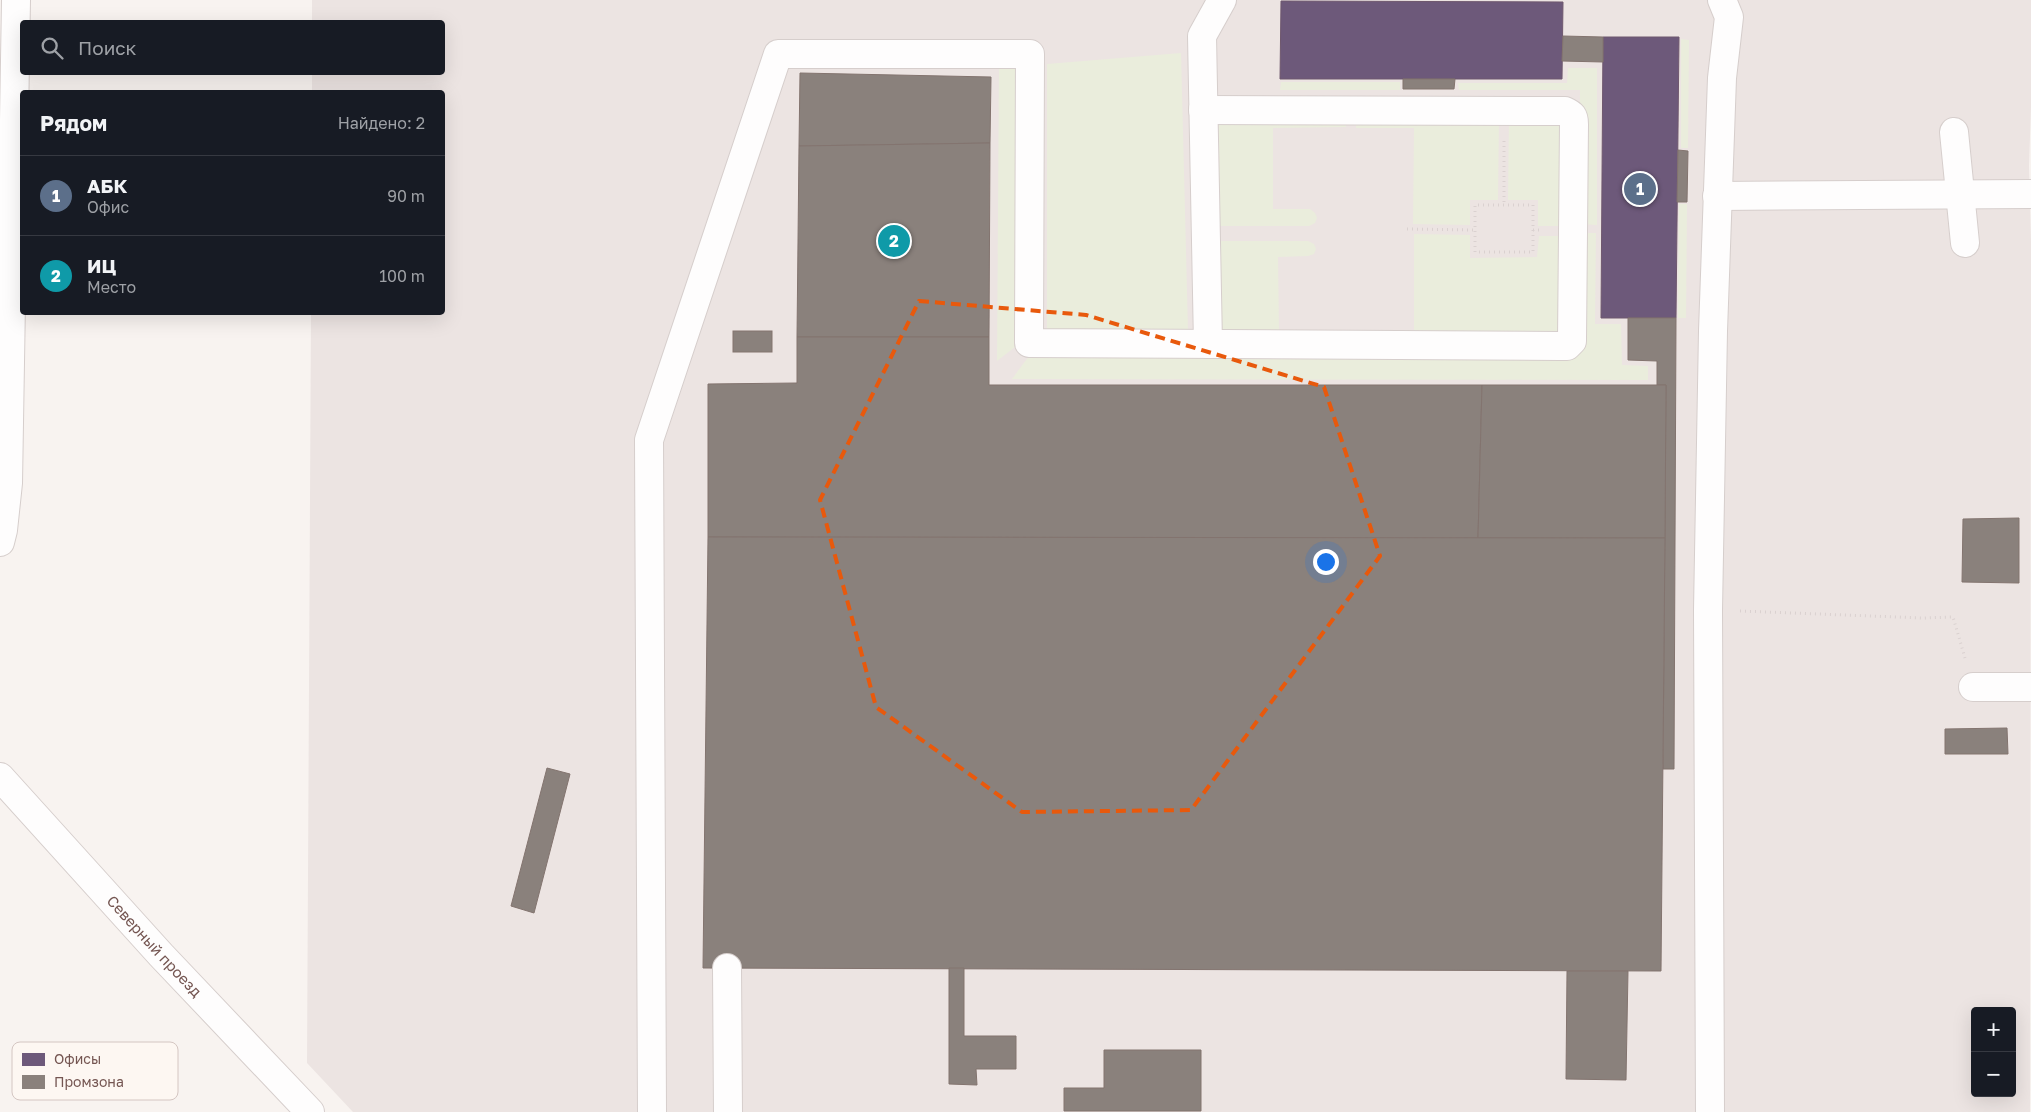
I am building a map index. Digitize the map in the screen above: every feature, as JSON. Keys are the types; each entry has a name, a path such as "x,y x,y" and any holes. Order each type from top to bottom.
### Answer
{"street":[{"path":"0,542 8,483 16,0"},
{"path":"1208,344 1202,36 1222,0"},
{"path":"1710,1112 1708,610 1716,196 1722,78 1730,17 1722,0"},
{"path":"652,1112 649,440 778,54 1030,54 1030,343 1566,346 1572,341 1574,116 1571,113 1565,111 1203,110"},
{"path":"1954,132 1965,243"},
{"path":"1716,196 2031,194"},
{"path":"1973,688 2031,687"},
{"name":"Северный проезд","path":"0,777 161,955 310,1112"},
{"path":"727,968 728,1112"}],"path":[{"path":"1504,111 1504,205"},
{"path":"1475,205 1532,205 1533,252 1475,252 1475,230 1475,205"},
{"path":"1407,229 1475,230"},
{"path":"1533,230 1573,230"},
{"path":"1708,610 1923,618 1953,617 1973,688"}],"highlighted area":[{"path":"919,301 1086,315 1324,387 1380,556 1191,810 1022,812 876,707 820,500"}],"shaded area":[{"path":"312,0 2031,0 2029,166 2031,242 2030,1112 353,1112 307,1063 311,315 445,315 445,90 312,90 312,75 445,75 445,20 312,20"}],"green space":[{"path":"1681,39 1689,40 1688,148 1681,148"},
{"path":"1181,53 1188,331 1047,332 1047,64"},
{"path":"1019,66 1019,344 997,361 999,67"},
{"path":"1568,68 1597,68 1597,225 1579,224 1580,90 1459,90 1458,83 1567,83"},
{"path":"1281,82 1400,82 1400,90 1280,90"},
{"path":"1212,116 1347,116 1346,127 1273,128 1273,209 1310,209 1317,218 1315,223 1309,226 1215,226"},
{"path":"1356,116 1499,117 1498,200 1470,200 1470,225 1413,224 1414,128 1356,128"},
{"path":"1509,118 1561,124 1560,226 1538,226 1538,200 1508,200"},
{"path":"1679,204 1687,204 1686,318 1678,318"},
{"path":"1579,233 1596,233 1595,324 1621,324 1622,365 1648,366 1648,380 1012,379 1032,352 1561,354"},
{"path":"1414,234 1470,235 1470,258 1537,257 1539,236 1561,236 1561,335 1351,341 1351,330 1414,330"},
{"path":"1216,241 1308,241 1314,244 1316,249 1314,254 1278,257 1279,331 1342,331 1343,340 1217,338"}],"building: Офисы":[{"path":"1281,1 1563,2 1562,79 1280,79"},
{"path":"1603,37 1679,37 1676,318 1601,318"}],"building: Промзона":[{"path":"1563,36 1603,37 1603,62 1562,61"},
{"path":"800,73 991,77 990,143 799,146"},
{"path":"1403,79 1455,79 1454,89 1403,89"},
{"path":"990,143 989,337 797,337 799,146"},
{"path":"1678,150 1688,151 1687,202 1677,202"},
{"path":"1628,318 1676,318 1674,769 1663,769 1666,385 1657,385 1657,361 1628,360"},
{"path":"733,331 772,331 772,352 733,352"},
{"path":"797,337 989,337 989,385 1482,385 1478,538 708,537 708,384 797,383"},
{"path":"1482,385 1666,385 1665,538 1478,538"},
{"path":"2019,518 2019,583 1962,582 1963,519"},
{"path":"708,537 1665,538 1661,971 703,968"},
{"path":"2007,728 2008,754 1945,754 1945,729"},
{"path":"547,768 570,774 534,913 511,906"},
{"path":"949,968 964,968 964,1036 1016,1036 1016,1069 976,1069 977,1085 949,1084"},
{"path":"1567,971 1628,971 1626,1080 1566,1079"},
{"path":"1104,1050 1201,1050 1201,1111 1064,1111 1064,1088 1104,1088"}],"place":[{"name":"АБК","path":"1640,189"},
{"name":"ИЦ","path":"894,241"}]}
